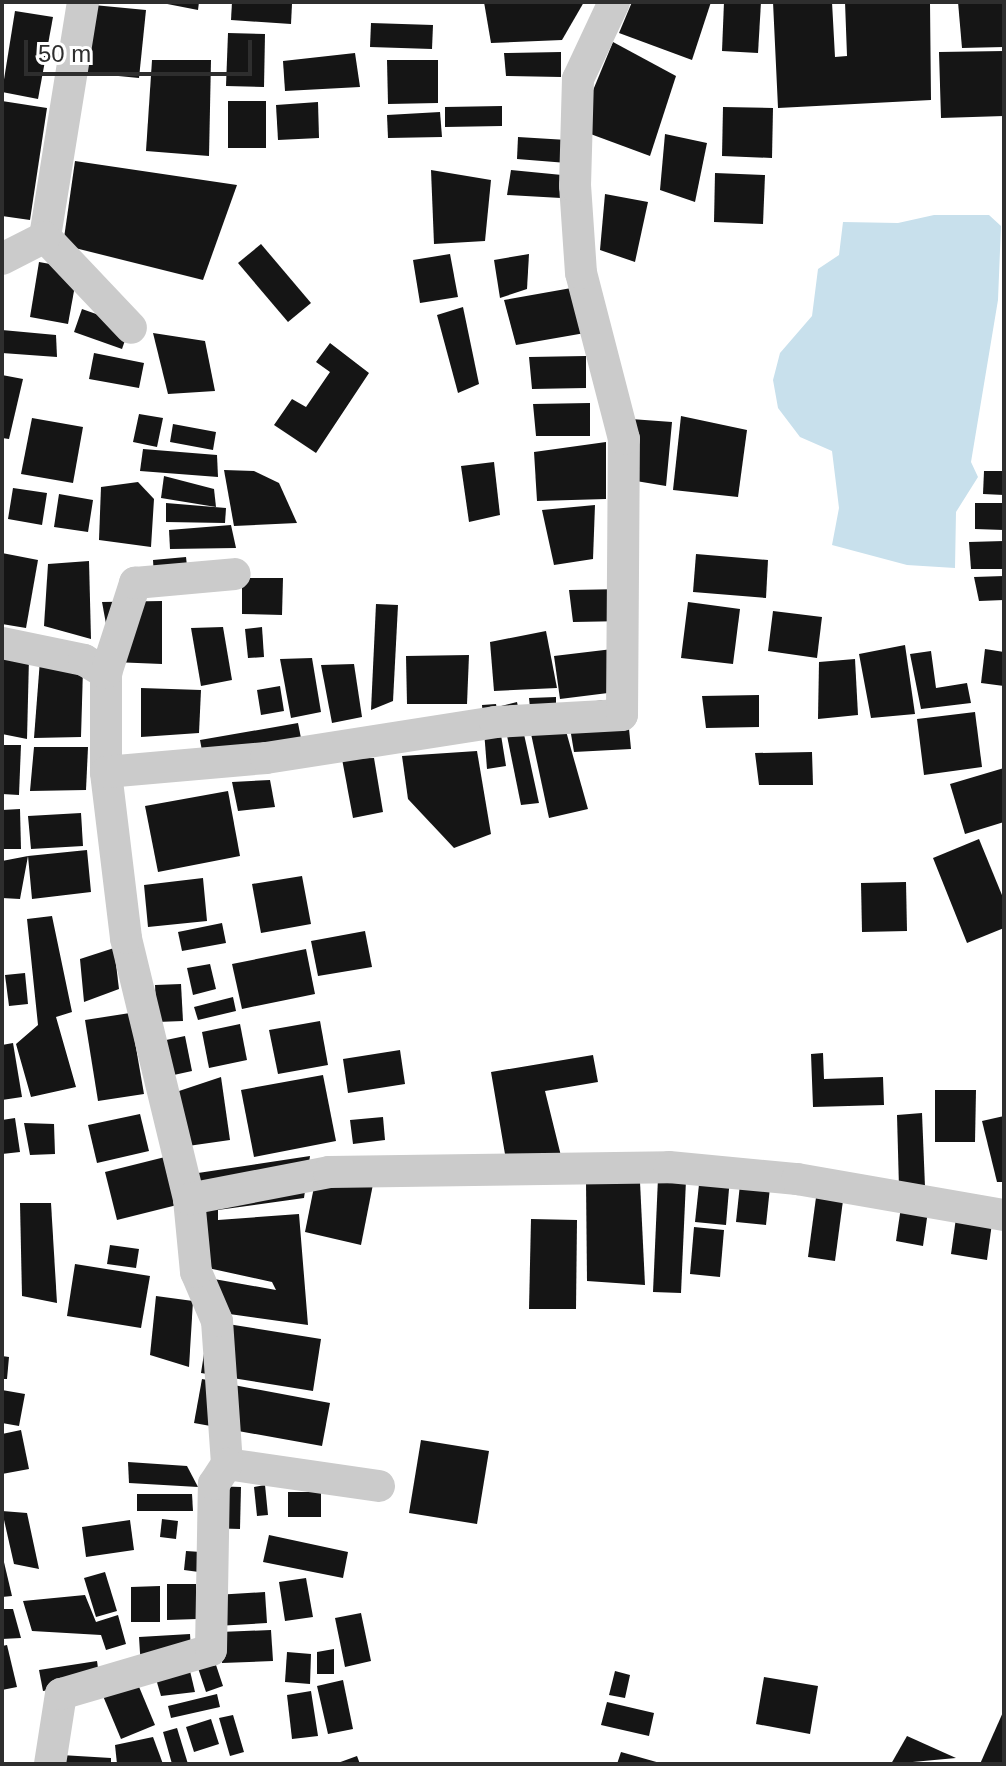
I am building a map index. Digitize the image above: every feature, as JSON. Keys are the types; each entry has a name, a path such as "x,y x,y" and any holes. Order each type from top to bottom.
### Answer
{"street":[{"path":"45,237 83,2"},
{"path":"106,772 266,758 495,722 622,715 624,439 581,273 575,186 578,79 614,2"},
{"path":"2,259 45,237"},
{"path":"45,237 131,328"},
{"path":"50,1764 61,1694 211,1650 214,1484 227,1464 217,1321 196,1272 189,1199 126,938 106,772 106,673 135,583 235,574"},
{"path":"2,643 84,660 106,673"},
{"path":"189,1199 329,1172 669,1167 797,1179 1004,1215"},
{"path":"227,1464 379,1486"}],"water":[{"path":"934,215 989,215 1001,226 998,300 971,462 978,477 956,512 955,568 907,565 832,545 839,508 832,451 800,437 778,408 773,380 780,353 812,316 818,269 839,255 843,222 898,223"}],"building":[{"path":"157,2 199,2 198,10"},
{"path":"232,2 292,4 291,24 231,20"},
{"path":"484,2 584,2 562,40 491,43"},
{"path":"632,2 711,2 692,60 619,33"},
{"path":"724,2 761,2 758,53 722,51"},
{"path":"773,2 832,2 835,57 847,56 845,2 930,2 931,100 778,108"},
{"path":"958,2 1004,2 1004,47 962,48"},
{"path":"83,4 146,10 139,78 77,72"},
{"path":"15,11 53,17 38,99 2,92"},
{"path":"371,23 433,25 432,49 370,47"},
{"path":"228,33 265,34 264,87 226,86"},
{"path":"613,42 676,76 650,156 577,129"},
{"path":"1004,51 1004,116 941,118 939,52"},
{"path":"561,52 561,77 506,76 504,53"},
{"path":"355,53 360,87 285,91 283,61"},
{"path":"152,60 211,60 209,156 146,151"},
{"path":"387,60 438,60 438,103 388,104"},
{"path":"2,101 47,108 30,220 2,216"},
{"path":"228,101 266,101 266,148 228,148"},
{"path":"318,102 319,138 278,140 276,105"},
{"path":"502,106 502,126 445,127 445,107"},
{"path":"723,107 773,108 772,158 722,156"},
{"path":"440,112 442,137 388,138 387,115"},
{"path":"665,134 707,143 695,202 660,190"},
{"path":"518,137 567,140 567,163 517,159"},
{"path":"75,161 237,185 203,280 63,245"},
{"path":"431,170 491,180 485,241 434,244"},
{"path":"511,170 562,175 561,198 507,195"},
{"path":"715,173 765,175 763,224 714,222"},
{"path":"605,194 648,202 635,262 600,250"},
{"path":"261,244 311,303 288,322 238,263"},
{"path":"450,254 458,297 420,303 413,260"},
{"path":"529,254 527,289 500,298 494,260"},
{"path":"39,262 78,269 68,324 30,317"},
{"path":"577,287 585,333 516,345 504,300"},
{"path":"463,307 479,384 458,393 437,315"},
{"path":"82,309 130,326 122,349 74,332"},
{"path":"2,330 56,335 57,357 2,353"},
{"path":"153,333 205,341 215,391 168,394"},
{"path":"330,343 369,373 316,453 274,425 292,399 306,407 330,372 316,362"},
{"path":"94,353 144,363 139,388 89,379"},
{"path":"586,356 586,388 532,389 529,357"},
{"path":"2,375 23,379 9,439 2,438"},
{"path":"590,403 590,436 536,436 533,404"},
{"path":"139,414 163,418 157,447 133,442"},
{"path":"681,416 747,430 738,497 673,490"},
{"path":"32,418 83,427 73,483 21,474"},
{"path":"631,419 672,422 666,486 630,480"},
{"path":"173,424 216,432 213,450 170,442"},
{"path":"606,442 606,499 537,501 534,452"},
{"path":"143,449 217,455 218,477 140,471"},
{"path":"494,462 500,515 469,522 461,466"},
{"path":"224,470 254,471 279,483 297,523 234,526"},
{"path":"984,471 1004,471 1004,495 983,494"},
{"path":"164,476 214,489 216,507 161,498"},
{"path":"138,482 154,499 151,547 99,540 101,487"},
{"path":"13,488 47,493 42,525 8,519"},
{"path":"59,494 93,500 88,532 54,527"},
{"path":"166,503 226,508 225,523 166,522"},
{"path":"975,503 1004,503 1004,530 975,529"},
{"path":"595,505 593,559 554,565 542,510"},
{"path":"231,525 236,548 170,549 169,530"},
{"path":"1004,541 1004,569 971,569 969,542"},
{"path":"2,553 38,560 26,628 2,624"},
{"path":"696,554 768,560 766,598 693,592"},
{"path":"186,557 188,575 154,577 153,560"},
{"path":"89,561 91,639 44,626 48,564"},
{"path":"1004,576 1004,600 979,601 974,577"},
{"path":"242,578 283,578 282,615 242,614"},
{"path":"626,589 627,621 573,622 569,590"},
{"path":"162,601 162,664 113,662 102,602"},
{"path":"688,602 740,609 733,664 681,658"},
{"path":"376,604 398,605 393,701 371,710"},
{"path":"773,611 822,617 817,658 768,651"},
{"path":"223,627 232,680 201,686 191,628"},
{"path":"262,627 264,657 248,658 245,629"},
{"path":"546,631 557,688 494,691 490,642"},
{"path":"905,645 915,714 871,718 859,654"},
{"path":"621,648 616,692 560,699 554,656"},
{"path":"985,649 1004,652 1004,686 981,683"},
{"path":"931,651 936,688 967,683 971,703 921,709 910,654"},
{"path":"2,653 29,658 27,739 2,734"},
{"path":"469,655 467,704 407,704 406,656"},
{"path":"312,658 321,712 291,718 280,659"},
{"path":"855,659 858,715 818,719 819,662"},
{"path":"40,660 83,669 81,737 34,738"},
{"path":"354,664 362,717 332,723 321,665"},
{"path":"280,686 284,711 261,715 257,690"},
{"path":"141,688 201,690 199,733 141,737"},
{"path":"759,695 759,727 706,728 702,696"},
{"path":"556,697 556,715 531,717 529,698"},
{"path":"626,698 631,749 574,752 566,704"},
{"path":"517,702 539,803 521,805 501,706"},
{"path":"496,704 506,766 487,769 482,705"},
{"path":"975,712 982,767 924,775 917,719"},
{"path":"298,723 302,743 204,761 200,740"},
{"path":"564,724 588,809 549,818 530,729"},
{"path":"2,745 21,745 19,795 2,794"},
{"path":"34,747 88,747 86,790 30,791"},
{"path":"477,751 491,834 454,848 408,799 402,756"},
{"path":"812,752 813,785 759,785 755,753"},
{"path":"374,758 383,812 353,818 342,759"},
{"path":"1004,768 1004,822 965,834 950,784"},
{"path":"270,780 275,807 238,811 232,782"},
{"path":"228,791 240,856 158,872 145,806"},
{"path":"20,809 21,849 2,849 2,810"},
{"path":"81,813 83,846 31,849 28,816"},
{"path":"979,839 1004,900 1004,928 967,943 933,858"},
{"path":"87,850 91,892 32,899 28,856"},
{"path":"28,856 20,899 2,898 2,861"},
{"path":"302,876 311,924 261,933 252,884"},
{"path":"203,878 207,921 148,927 144,885"},
{"path":"906,882 907,931 862,932 861,883"},
{"path":"52,916 72,1012 56,1017 76,1087 31,1097 16,1044 38,1025 27,919"},
{"path":"222,923 226,943 182,951 178,932"},
{"path":"365,931 372,967 318,976 311,941"},
{"path":"114,948 119,989 84,1002 80,959"},
{"path":"306,949 315,994 242,1009 232,964"},
{"path":"210,964 216,989 193,995 187,968"},
{"path":"25,973 28,1004 9,1006 5,975"},
{"path":"181,984 183,1021 157,1022 155,985"},
{"path":"233,997 236,1011 198,1020 194,1007"},
{"path":"130,1013 144,1094 98,1101 85,1020"},
{"path":"320,1021 328,1065 278,1074 269,1030"},
{"path":"240,1024 247,1060 209,1068 202,1032"},
{"path":"185,1036 192,1071 160,1078 152,1043"},
{"path":"13,1043 22,1097 2,1100 2,1045"},
{"path":"400,1050 405,1084 348,1093 343,1059"},
{"path":"823,1053 824,1079 883,1077 884,1105 813,1107 811,1054"},
{"path":"593,1055 598,1082 545,1091 562,1160 506,1160 491,1072"},
{"path":"323,1075 336,1141 254,1157 241,1090"},
{"path":"221,1077 230,1140 181,1147 173,1093"},
{"path":"935,1090 976,1090 975,1142 935,1142"},
{"path":"922,1113 925,1187 899,1188 897,1115"},
{"path":"140,1114 149,1151 97,1163 88,1125"},
{"path":"1004,1116 1004,1182 997,1182 982,1121"},
{"path":"383,1117 385,1140 353,1144 350,1120"},
{"path":"15,1118 20,1152 2,1154 2,1120"},
{"path":"24,1123 54,1124 55,1154 30,1155"},
{"path":"310,1156 304,1198 218,1210 218,1220 299,1214 308,1325 215,1312 214,1279 276,1290 272,1282 208,1268 198,1173"},
{"path":"165,1157 177,1205 117,1220 105,1172"},
{"path":"319,1162 377,1164 361,1245 305,1232"},
{"path":"700,1175 730,1177 726,1225 695,1222"},
{"path":"741,1175 771,1178 766,1225 736,1222"},
{"path":"658,1178 686,1180 681,1293 653,1292"},
{"path":"586,1181 640,1182 645,1285 587,1281"},
{"path":"817,1190 844,1193 835,1261 808,1257"},
{"path":"902,1200 929,1204 923,1246 896,1241"},
{"path":"20,1203 51,1203 57,1303 22,1296"},
{"path":"956,1218 992,1223 987,1260 951,1254"},
{"path":"531,1219 577,1220 576,1309 529,1309"},
{"path":"694,1227 724,1230 720,1277 690,1274"},
{"path":"110,1245 139,1249 136,1268 107,1264"},
{"path":"75,1264 150,1276 141,1328 67,1316"},
{"path":"156,1296 193,1301 189,1367 150,1355"},
{"path":"209,1321 321,1339 313,1391 201,1373"},
{"path":"2,1356 9,1357 7,1379 2,1379"},
{"path":"202,1379 330,1403 322,1446 194,1423"},
{"path":"2,1390 25,1394 19,1426 2,1423"},
{"path":"21,1430 29,1469 2,1474 2,1434"},
{"path":"421,1440 489,1451 477,1524 409,1513"},
{"path":"128,1462 187,1466 198,1487 129,1483"},
{"path":"265,1485 268,1515 257,1516 254,1487"},
{"path":"208,1486 241,1487 240,1529 207,1528"},
{"path":"288,1492 321,1492 321,1517 288,1517"},
{"path":"137,1494 192,1494 193,1511 137,1511"},
{"path":"2,1511 27,1513 39,1569 14,1564"},
{"path":"162,1519 178,1521 176,1539 160,1537"},
{"path":"130,1520 134,1550 86,1557 82,1527"},
{"path":"269,1535 348,1552 343,1578 263,1562"},
{"path":"186,1551 201,1552 199,1572 184,1570"},
{"path":"3,1558 12,1596 2,1597"},
{"path":"105,1572 117,1611 96,1617 84,1578"},
{"path":"306,1578 313,1617 285,1621 279,1582"},
{"path":"167,1584 196,1584 197,1619 167,1620"},
{"path":"160,1586 160,1622 131,1622 131,1587"},
{"path":"265,1592 267,1623 216,1626 215,1595"},
{"path":"85,1595 96,1622 118,1615 126,1644 106,1650 101,1635 32,1631 23,1601"},
{"path":"2,1609 13,1609 21,1638 2,1639"},
{"path":"361,1613 371,1661 345,1667 335,1618"},
{"path":"271,1630 273,1661 222,1663 220,1632"},
{"path":"190,1634 192,1665 141,1668 139,1637"},
{"path":"7,1645 17,1687 2,1690 2,1646"},
{"path":"334,1649 334,1674 317,1674 317,1652"},
{"path":"287,1652 311,1654 310,1684 285,1682"},
{"path":"97,1661 100,1682 43,1691 39,1670"},
{"path":"215,1662 223,1686 206,1692 198,1668"},
{"path":"190,1671 195,1692 161,1696 156,1679"},
{"path":"615,1671 630,1675 625,1698 609,1695"},
{"path":"764,1677 818,1686 810,1734 756,1724"},
{"path":"343,1680 353,1729 328,1734 317,1686"},
{"path":"137,1682 155,1725 121,1739 103,1696"},
{"path":"311,1691 318,1736 292,1739 287,1695"},
{"path":"217,1694 220,1707 171,1718 168,1706"},
{"path":"607,1702 654,1713 649,1736 601,1725"},
{"path":"1004,1710 1004,1764 980,1764"},
{"path":"233,1715 244,1752 230,1756 219,1718"},
{"path":"211,1719 219,1744 194,1752 186,1727"},
{"path":"177,1728 188,1764 172,1764 163,1732"},
{"path":"907,1736 956,1758 891,1764"},
{"path":"153,1737 163,1764 117,1764 115,1745"},
{"path":"621,1752 660,1763 660,1764 617,1764"},
{"path":"61,1755 111,1758 111,1764 60,1764"},
{"path":"357,1756 360,1764 335,1764"}]}
